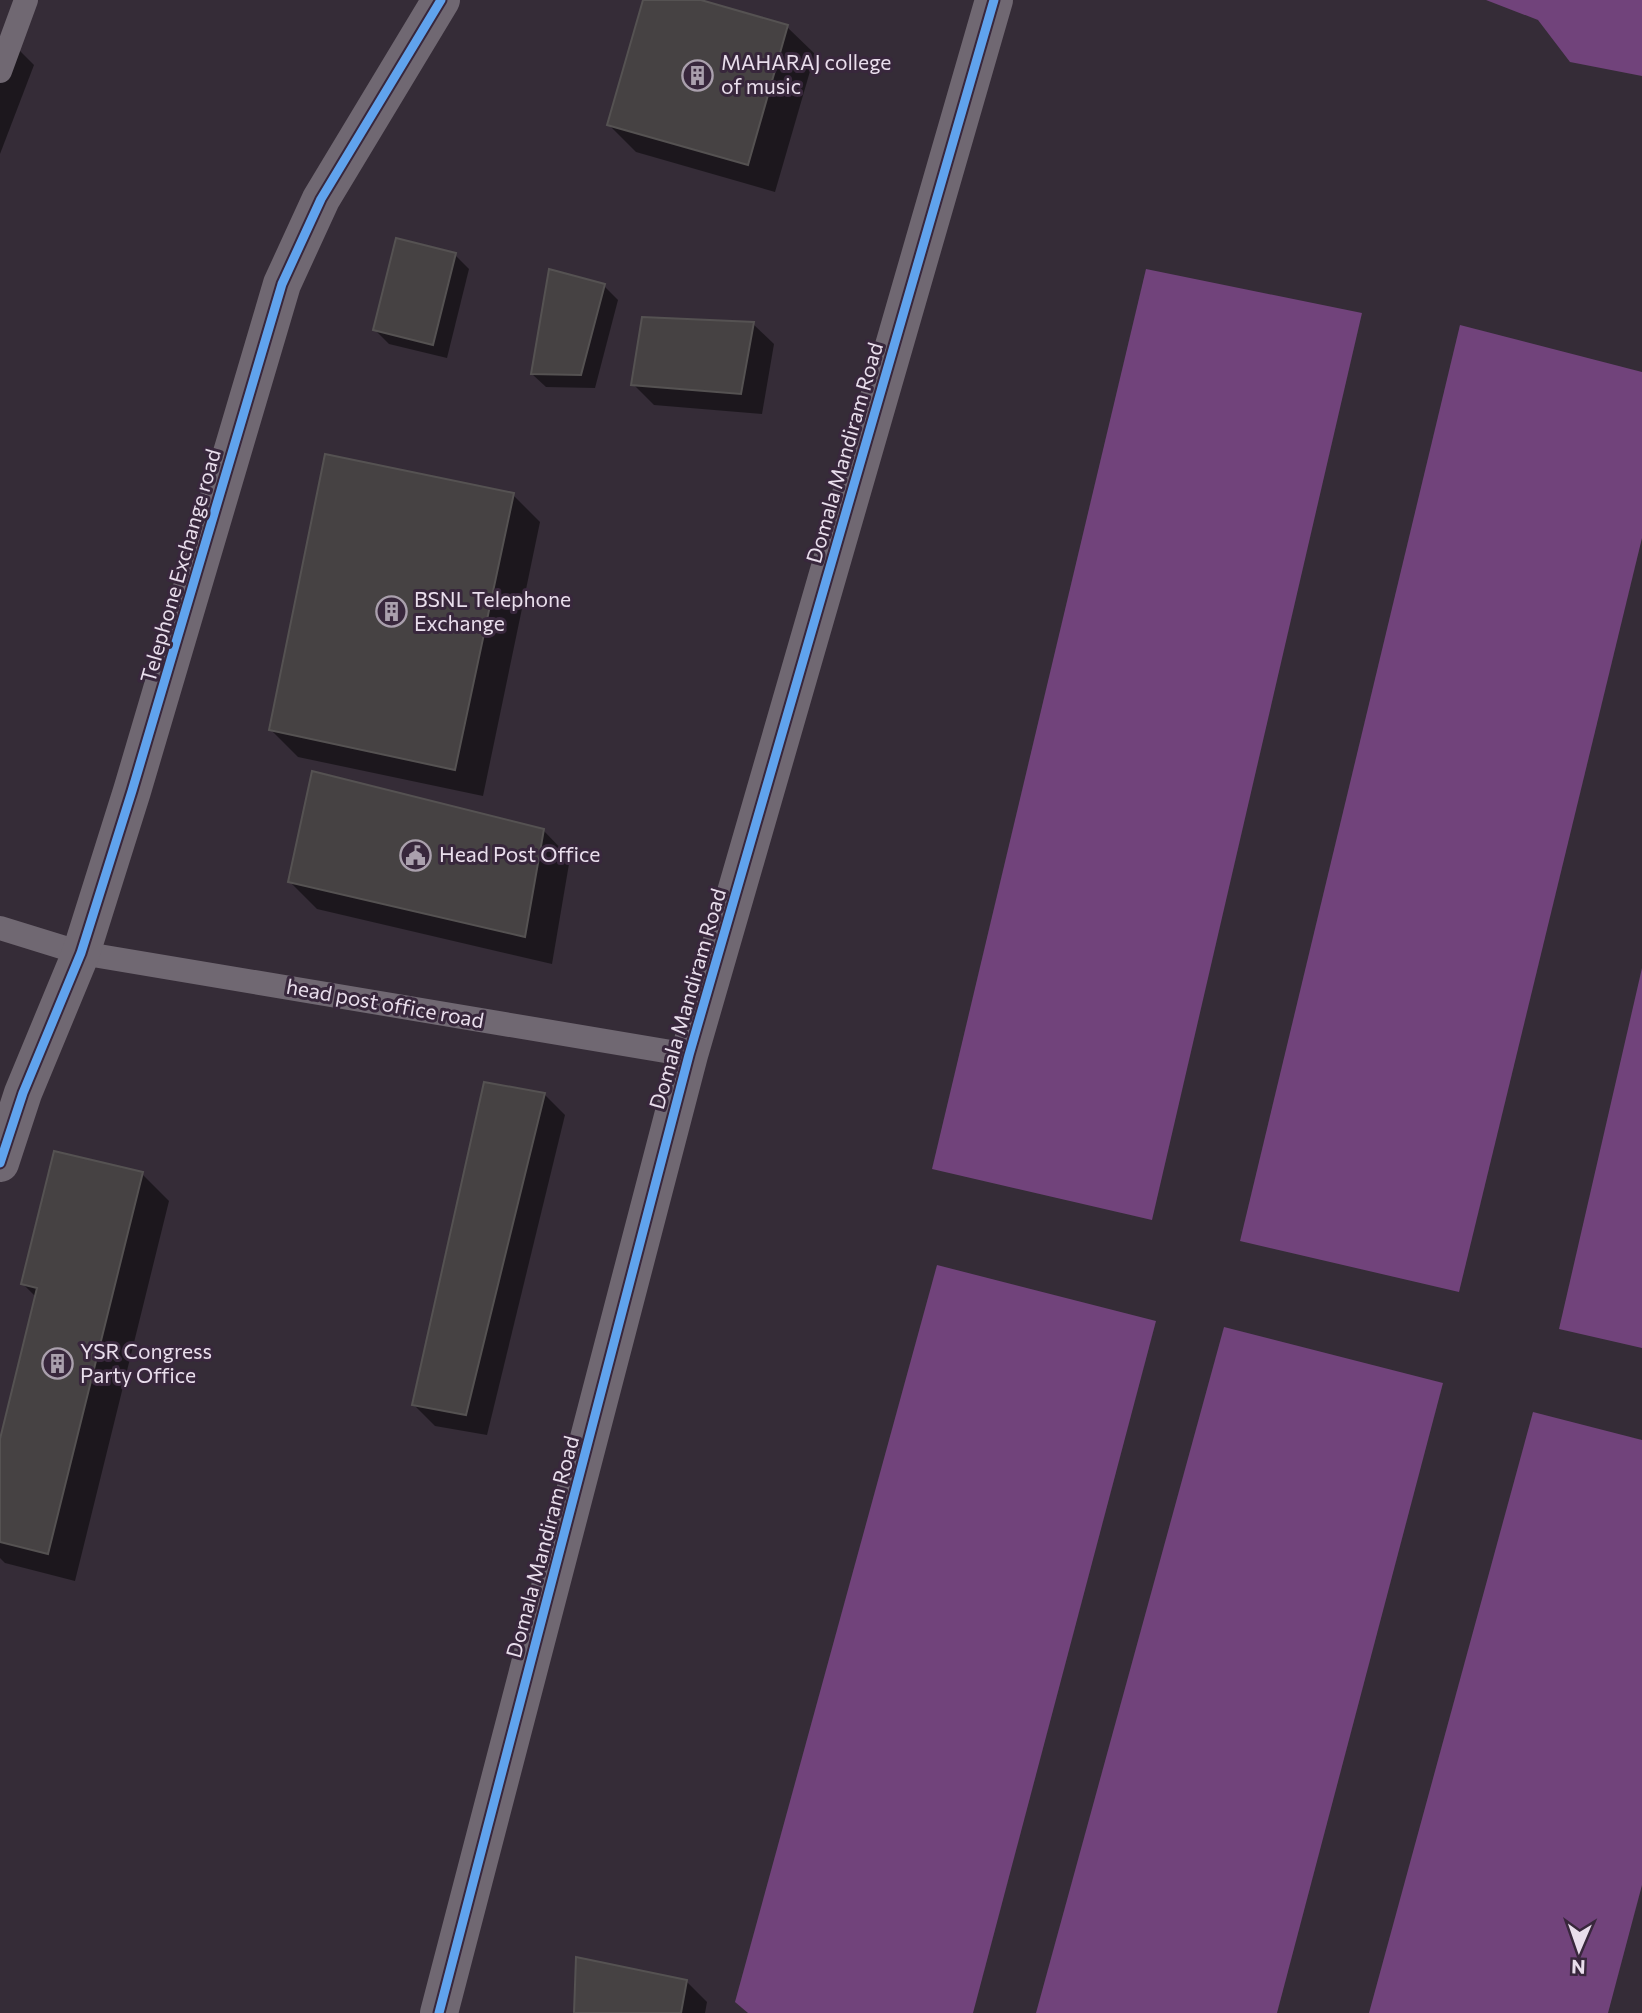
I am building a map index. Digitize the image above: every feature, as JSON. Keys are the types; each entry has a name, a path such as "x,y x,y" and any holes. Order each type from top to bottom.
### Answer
{"street":[{"name":"Telephone Exchange road","path":"0,1163 23,1093 81,953 132,791 282,284 321,199 441,0"},
{"name":"Domala Mandiram Road","path":"439,2013 689,1055 994,0"}],"lane":[{"path":"0,71 26,0"},
{"name":"head post office road","path":"1,928 81,953 689,1055"}],"shaded area":[{"path":"1486,0 1642,0 1642,76 1570,62 1538,20"},
{"path":"1146,269 1362,313 1152,1220 932,1169"},
{"path":"1460,325 1642,372 1642,538 1459,1292 1240,1241"},
{"path":"1642,968 1642,1348 1559,1329"},
{"path":"937,1265 1156,1321 973,2013 748,2013 735,2002"},
{"path":"1224,1327 1443,1383 1277,2013 1036,2013"},
{"path":"1533,1412 1642,1440 1642,1885 1608,2013 1369,2013"}],"building":[{"name":"MAHARAJ college of music","path":"643,0 701,0 788,25 748,165 607,125"},
{"path":"396,238 456,253 433,345 373,330"},
{"path":"549,269 605,284 581,375 531,374"},
{"path":"642,317 754,322 741,394 631,385"},
{"name":"BSNL Telephone Exchange","path":"325,454 514,493 455,770 269,730"},
{"name":"Head Post Office","path":"312,771 544,829 525,937 288,882"},
{"path":"484,1082 545,1093 466,1415 412,1405"},
{"name":"YSR Congress Party Office","path":"54,1151 143,1172 48,1554 0,1542 0,1439 37,1288 21,1284"},
{"path":"576,1957 687,1980 681,2013 574,2013"}],"cycle path":[{"path":"0,1163 23,1093 81,953 132,791 282,284 321,199 441,0"},
{"path":"439,2013 689,1055 994,0"}],"place":[{"name":"MAHARAJ college of music","path":"698,75"},
{"name":"BSNL Telephone Exchange","path":"391,612"},
{"name":"Head Post Office","path":"416,855"},
{"name":"YSR Congress Party Office","path":"57,1364"}]}
